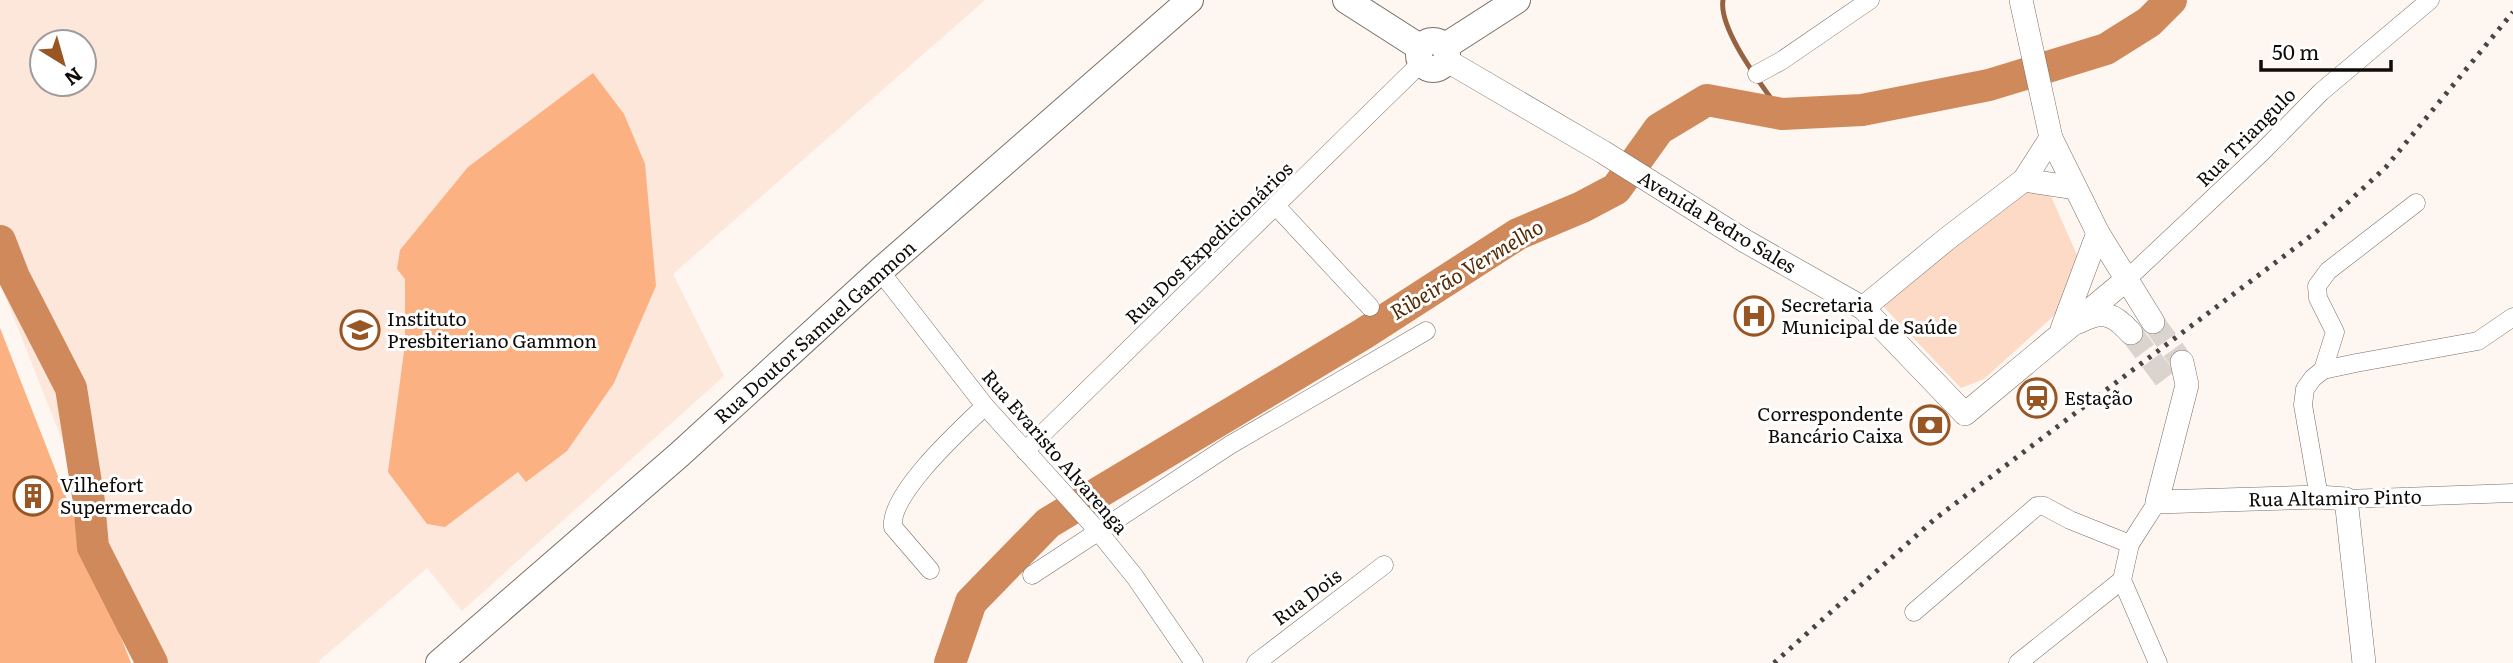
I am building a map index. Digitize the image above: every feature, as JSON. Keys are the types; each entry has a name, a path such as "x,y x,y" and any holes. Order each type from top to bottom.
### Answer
{"main road":[{"name":"Rua Doutor Samuel Gammon","path":"439,663 680,454 880,271 1190,0"},
{"name":"Avenida Pedro Sales","path":"1346,0 1433,55"},
{"path":"1433,55 1517,0"}],"street":[{"path":"1757,74 1781,61 1870,0"},
{"path":"2021,0 2051,138 2098,233 2153,322"},
{"name":"Rua Triangulo","path":"2126,280 2252,162 2321,92 2430,0"},
{"name":"Avenida Pedro Sales","path":"1433,55 1863,308 1965,414 2061,332"},
{"name":"Rua Dos Expedicionários","path":"1025,451 1433,55"},
{"path":"1863,308 2024,180 2051,138"},
{"path":"2024,180 2075,188"},
{"path":"2323,370 2335,332 2318,298 2317,286 2328,271 2416,203"},
{"path":"1276,206 1370,307"},
{"path":"2061,332 2098,233"},
{"name":"Rua Evaristo Alvarenga","path":"880,271 985,406 1095,527 1135,577 1194,663"},
{"path":"2061,332 2126,280"},
{"path":"2061,332 2091,315 2099,314 2109,315 2121,322 2131,333"},
{"path":"2319,497 2303,396 2313,378 2323,370 2478,341 2513,317"},
{"path":"1032,575 1095,527 1289,409 1426,331"},
{"path":"2158,663 2122,580 2130,544 2157,502 2187,385 2182,362"},
{"path":"2167,381 2182,403"},
{"path":"930,570 893,527 893,514 905,493 938,453 985,406"},
{"name":"Rua Altamiro Pinto","path":"2157,502 2513,493"},
{"path":"2346,499 2364,663"},
{"path":"1914,612 2022,516 2037,506 2044,506 2070,520 2130,544"},
{"name":"Rua Dois","path":"1256,663 1384,565"},
{"path":"2018,663 2122,580"}],"shaded area":[{"name":"Instituto Presbiteriano Gammon","path":"0,0 985,0 673,274 724,376 462,611 427,568 319,661 320,663 157,663 72,465 0,283"},
{"path":"593,73 624,114 645,164 656,286 614,383 567,451 526,482 518,472 445,527 427,524 388,472 405,344 405,279 397,269 400,250 468,167"},
{"path":"2018,191 2050,194 2081,264 2070,301 1984,379 1961,388 1883,306"},
{"name":"Vilhefort Supermercado","path":"0,328 131,663 0,663"}],"waterway":[{"path":"1723,0 1723,12 1735,43 1782,114"},
{"name":"Ribeirão Vermelho","path":"950,663 971,602 1048,523 1363,334 1518,234 1582,207 1616,189 1659,129 1707,100 1782,114 1862,110 1989,85 2106,49 2149,22 2171,0"},
{"name":"Ribeirão Vermelho","path":"0,241 14,277 71,388 89,502 93,547 152,663"}],"tunnel":[{"path":"2153,322 2182,362"},
{"path":"2131,333 2167,381"}],"railway":[{"path":"1774,663 1936,518 2316,232 2386,167 2513,12"}],"place":[{"name":"Secretaria Municipal de Saúde","path":"1754,316"},
{"name":"Instituto Presbiteriano Gammon","path":"360,330"},
{"name":"Estação","path":"2037,398"},
{"name":"Correspondente Bancário Caixa","path":"1930,425"},
{"name":"Vilhefort Supermercado","path":"33,496"}]}
